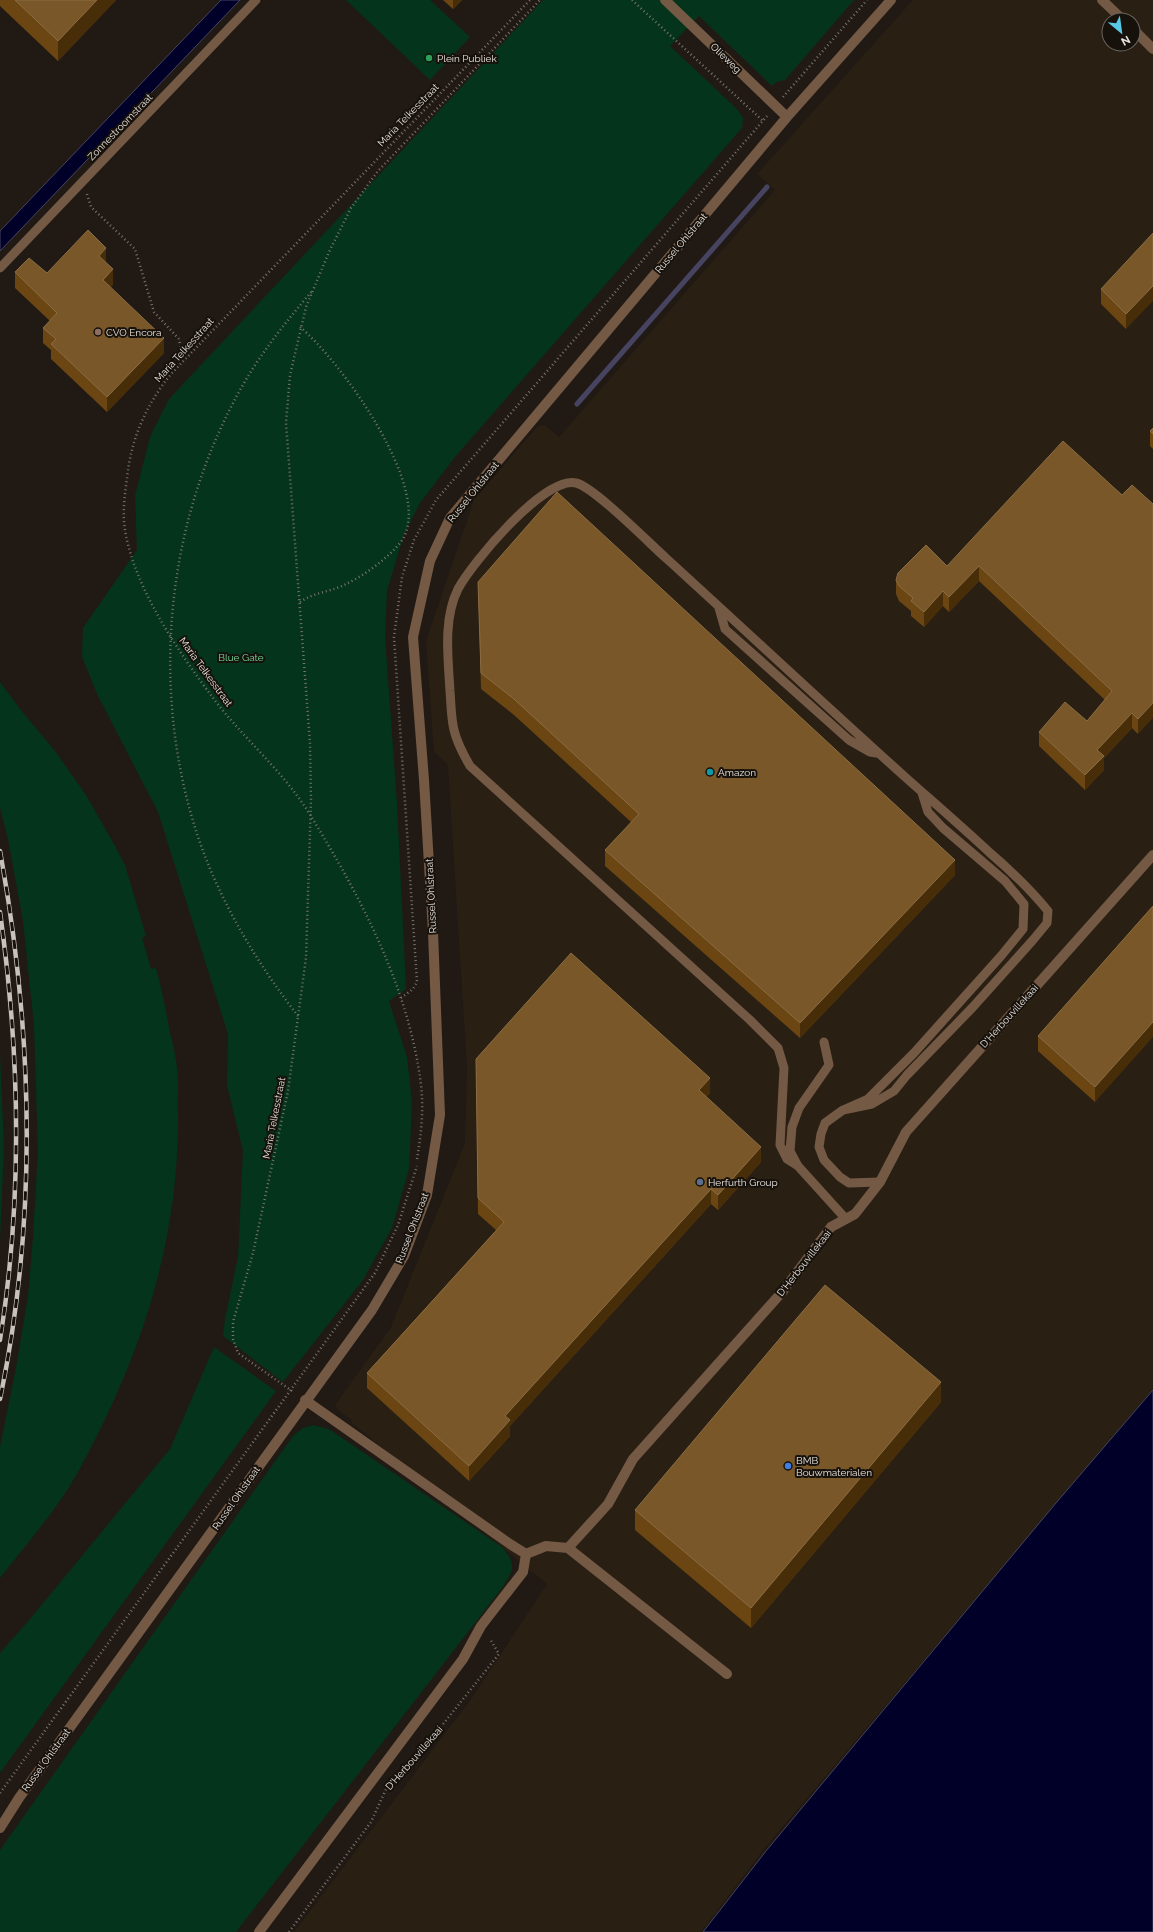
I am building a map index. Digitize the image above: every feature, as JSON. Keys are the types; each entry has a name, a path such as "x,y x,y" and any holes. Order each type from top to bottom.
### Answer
{"street":[{"name":"Olieweg","path":"665,0 787,117"},
{"name":"Russel Ohlstraat","path":"0,1828 19,1798 305,1400 372,1310 404,1256 427,1194 440,1115 434,932 413,637 430,562 450,518 787,117 891,0"},
{"path":"1102,0 1115,12"},
{"path":"1141,37 1153,49"},
{"name":"D'Herbouvillekaai","path":"568,1548 608,1504 633,1460 783,1291 831,1227 845,1218 855,1214 880,1182 906,1132 1153,855"},
{"path":"305,1400 526,1554 546,1546 568,1548 727,1674"},
{"name":"D'Herbouvillekaai","path":"259,1932 463,1659 481,1626 522,1572 526,1554"}],"lane":[{"name":"Zonnestroomstraat","path":"0,268 256,0"},
{"path":"798,1166 787,1159 780,1145 784,1068 778,1048 750,1020 470,766 460,748 453,727 448,627 454,597 466,573 514,520 539,496 562,485 576,483 595,494 719,608 783,663 879,754 1036,895 1048,911 1047,923 972,1008 907,1075 894,1091 872,1104 843,1110"},
{"path":"880,1182 849,1183 840,1177 824,1160 819,1147 820,1134 825,1123 843,1110 868,1099 914,1053 1001,956 1023,928 1024,904 1005,881 943,828 928,812 922,792"},
{"path":"824,1042 829,1065 799,1108 792,1127 790,1151 798,1166 845,1218"}],"path":[{"name":"Maria Telkesstraat","path":"0,1793 375,1273 398,1225 416,1166 422,1125 422,1086 413,1040 401,998 366,914 311,818 287,782 214,699 170,635 149,599 133,562 126,537 123,510 129,460 135,436 156,394 183,361 530,0"},
{"name":"Maria Telkesstraat","path":"290,1391 238,1353 233,1340 233,1322 253,1253 288,1091 306,958 311,818 310,743 286,423 290,375 300,327 313,289 329,252 351,208 378,171 540,0"},
{"path":"632,0 762,121"},
{"path":"792,86 867,0"},
{"path":"83,182 91,207 135,249 154,312 179,339 183,361"},
{"path":"298,1017 258,959 233,916 208,864 193,821 176,743 170,668 170,620 176,572 194,496 217,436 250,374 284,323 313,289"},
{"path":"300,327 329,355 350,381 372,416 389,448 403,483 408,511 404,537 386,557 364,574 342,586 308,596 300,602"},
{"name":"D'Herbouvillekaai","path":"289,1932 371,1822 387,1787 432,1738 499,1654 481,1626"}],"shaded area":[{"path":"913,0 1153,0 1153,1389 764,1849 701,1932 294,1932 472,1698 547,1584 351,1422 352,1420 338,1410 335,1405 391,1327 465,1143 467,1066 448,765 434,752 426,641 474,500 537,427 540,425 546,426 559,437 775,190 757,174"}],"green space":[{"name":"Plein Publiek","path":"346,0 430,0 470,37 430,80"},
{"name":"Blue Gate","path":"543,0 854,0 785,80 776,82 772,86 699,16 670,46 737,109 743,118 742,128 455,457 420,503 404,534 387,591 385,638 397,803 406,989 389,1001 407,1057 412,1102 409,1169 392,1228 363,1280 283,1382 223,1336 225,1319 238,1257 243,1151 227,1085 228,1034 158,812 97,694 82,657 83,628 137,550 135,496 150,437 169,399"},
{"path":"0,682 55,751 86,795 125,865 146,936 142,938 151,969 156,968 164,1000 177,1064 178,1114 177,1162 172,1209 152,1299 137,1343 120,1387 100,1430 70,1486 61,1500 0,1578 0,1447 28,1297 38,1151 34,1025 23,921 8,839 0,808"},
{"path":"0,1053 4,1148 0,1240"},
{"path":"214,1347 276,1391 0,1773 0,1653 30,1619 170,1449"},
{"path":"313,1425 329,1429 502,1547 512,1563 511,1571 506,1582 236,1932 0,1932 0,1850 293,1436 303,1428"}],"water":[{"path":"221,0 240,0 0,251 0,231"},
{"path":"1153,1390 1153,1932 703,1932 766,1851 1056,1503"}],"building":[{"path":"15,0 97,0 58,41"},
{"name":"CVO Encora","path":"88,230 106,248 99,256 113,269 103,280 164,338 107,397 51,344 56,339 43,328 57,313 15,272 29,258 47,273"},
{"path":"1153,233 1153,286 1126,314 1101,289"},
{"path":"1063,441 1122,495 1132,485 1153,504 1153,703 1138,719 1132,713 1097,750 1104,756 1085,775 1039,732 1065,702 1087,721 1112,691 979,566 949,597 943,591 924,612 911,601 913,598 899,586 896,580 898,573 926,545 947,566"},
{"name":"Amazon","path":"557,492 955,860 800,1023 605,850 639,814 514,699 481,673 478,582"},
{"path":"1153,906 1153,1022 1095,1087 1038,1036"},
{"path":"571,953 710,1078 699,1090 761,1147 718,1195 711,1189 505,1416 510,1420 469,1466 367,1373 504,1222 478,1198 476,1059"},
{"name":"BMB Bouwmaterialen","path":"825,1285 941,1382 751,1608 635,1510"}],"waterway":[{"path":"577,404 767,187"}],"railway":[{"path":"0,851 11,919 19,988 25,1056 27,1125 21,1262 12,1331 0,1399"},
{"path":"0,912 12,1019 16,1126 13,1233 0,1340"}],"place":[{"name":"Plein Publiek","path":"429,58"},
{"name":"CVO Encora","path":"98,332"},
{"name":"Amazon","path":"710,772"},
{"name":"Herfurth Group","path":"700,1182"},
{"name":"BMB Bouwmaterialen","path":"788,1466"}]}
